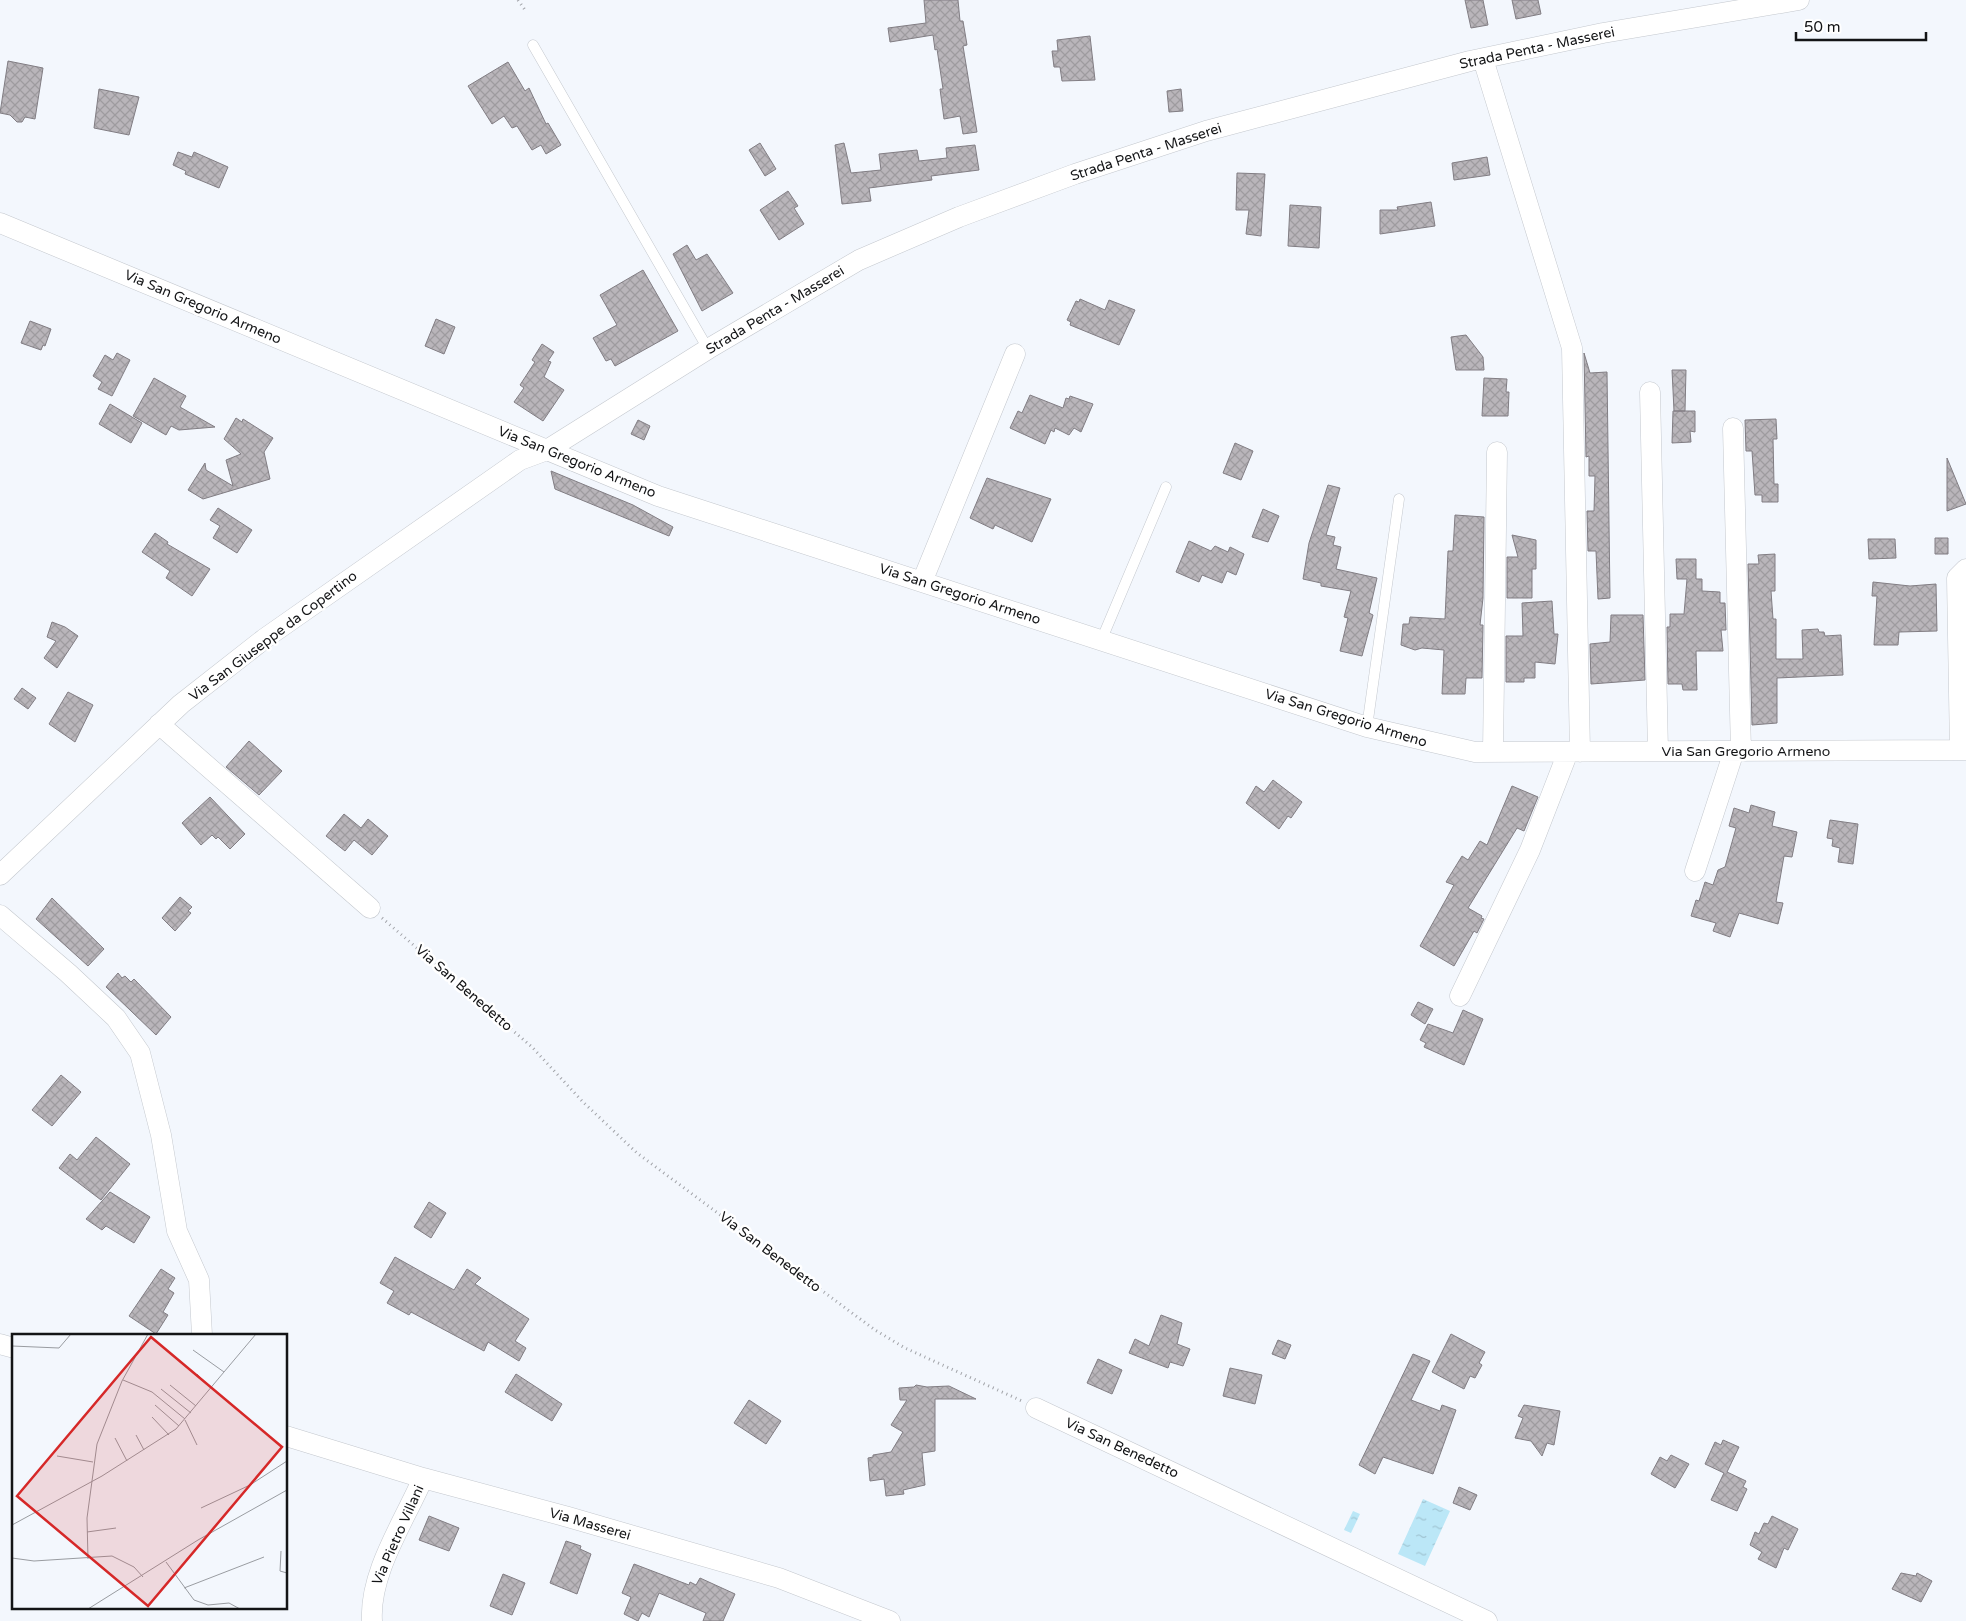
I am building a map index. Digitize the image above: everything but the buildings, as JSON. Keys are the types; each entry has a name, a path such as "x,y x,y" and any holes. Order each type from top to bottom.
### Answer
{"street":[{"name":"Strada Penta - Masserei","path":"547,450 708,350 859,260 968,214 1074,174 1206,131 1484,59 1603,33 1799,0"},
{"path":"1460,996 1530,850 1574,752 1572,348 1484,59"},
{"name":"Via San Gregorio Armeno","path":"0,223 658,496 1367,727 1451,748 1493,752 1963,750"},
{"path":"922,582 1015,354"},
{"path":"1650,392 1658,752"},
{"path":"1695,871 1737,751 1733,428"},
{"name":"Via San Giuseppe da Copertino","path":"0,875 181,704 264,639 520,460 547,450"},
{"path":"1493,752 1497,452"},
{"path":"1963,750 1957,578 1966,569"},
{"path":"160,724 370,908"},
{"path":"0,915 68,972 116,1018 140,1053 162,1135 177,1232 199,1280 202,1334"},
{"name":"Via San Benedetto","path":"1036,1408 1487,1621"},
{"name":"Via Masserei","path":"288,1437 423,1478 568,1517 779,1578 890,1621"},
{"name":"Via Pietro Villani","path":"372,1621 370,1604 376,1582 423,1478"}],"lane":[{"path":"532,45 708,350"},
{"path":"1101,641 1166,487"},
{"path":"1367,727 1399,499"}],"path":[{"path":"518,0 525,10"},
{"name":"Via San Benedetto","path":"370,908 532,1047 583,1102 637,1153 875,1330 905,1348 1036,1408"}],"water":[{"path":"1423,1499 1450,1511 1425,1566 1398,1554"},
{"path":"1353,1511 1360,1514 1351,1533 1344,1530"}]}
